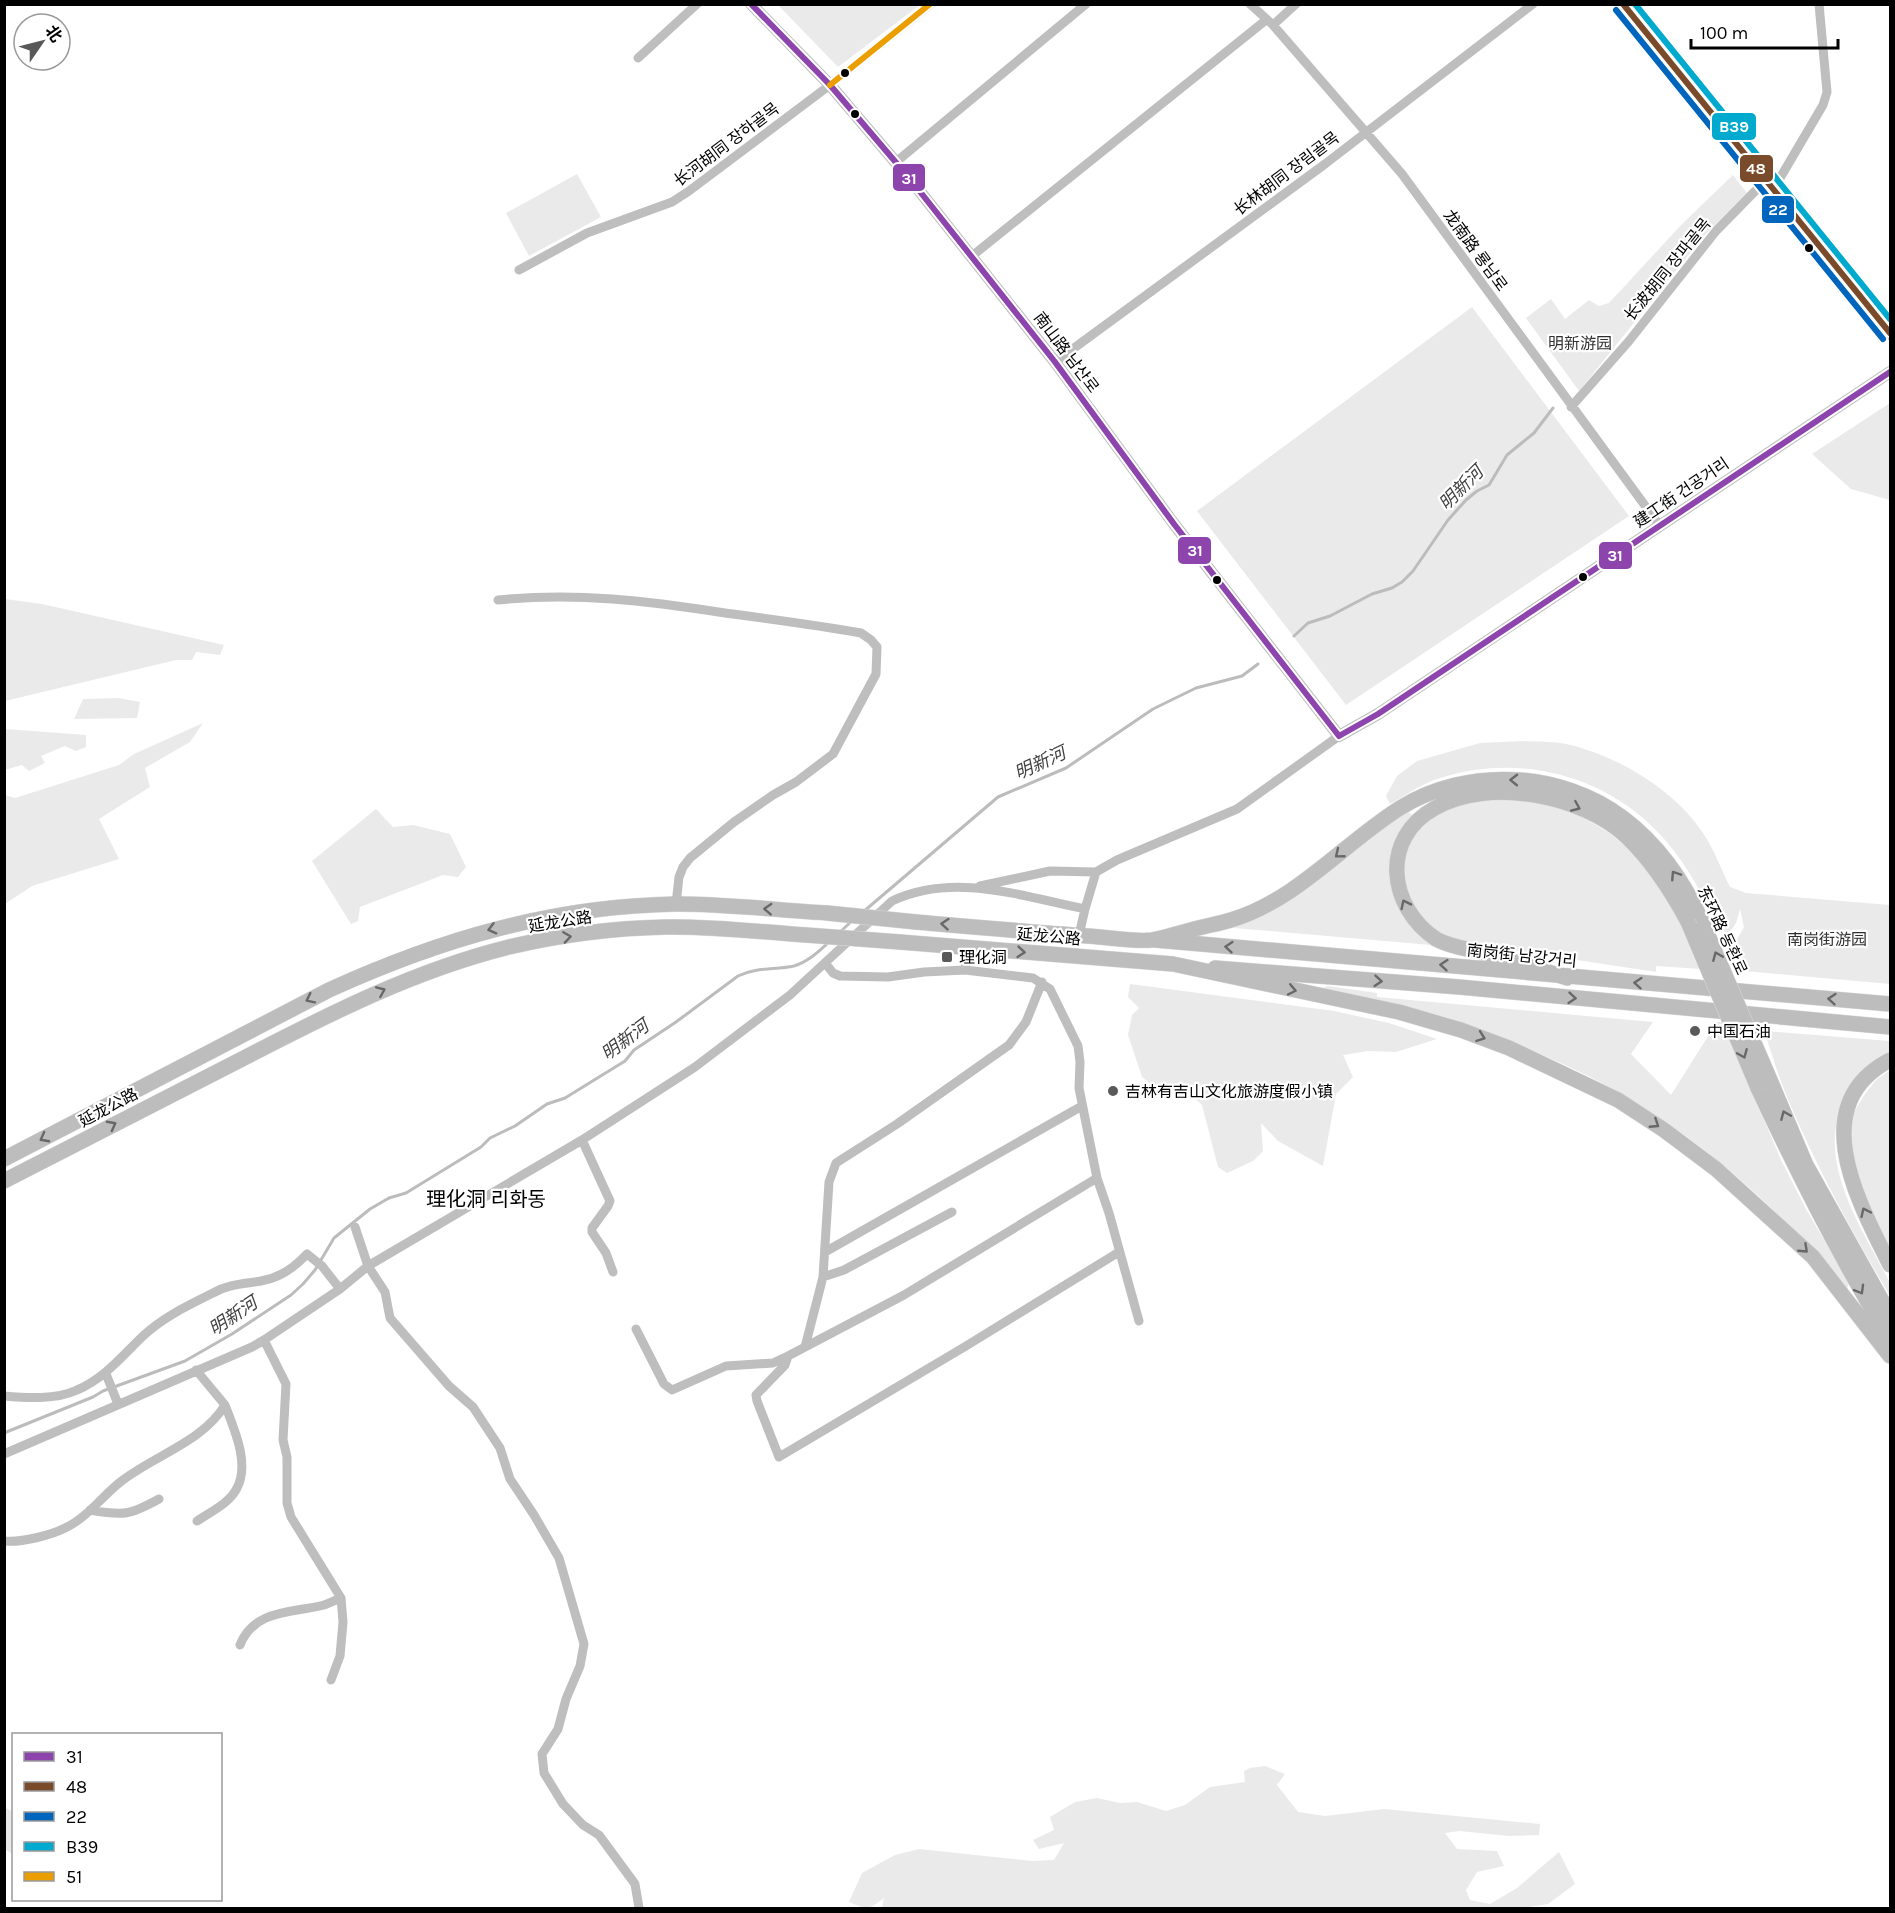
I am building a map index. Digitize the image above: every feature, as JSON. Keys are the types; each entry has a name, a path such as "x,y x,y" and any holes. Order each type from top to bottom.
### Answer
{"main road":[{"path":"1623,4 1890,333"},
{"name":"东环路 동환로","path":"1150,940 1231,920 1253,911 1312,875 1376,824 1402,807 1428,794 1452,786 1474,781 1540,782 1582,795 1602,805 1623,818 1644,837 1668,864 1697,911 1766,1087 1806,1165 1890,1315"},
{"path":"1567,978 1439,940 1416,922 1401,898 1396,868 1402,845 1419,819 1434,808 1451,800 1485,793 1542,796 1571,805 1600,818 1626,836 1664,881 1688,922 1766,1087 1794,1166 1831,1238 1890,1339"},
{"name":"延龙公路","path":"4,1159 289,1010 377,968 457,939 525,921 597,910 676,904 827,912 916,922 1150,940"},
{"name":"延龙公路","path":"4,1181 301,1028 424,973 509,947 635,928 715,928 1173,964"},
{"name":"南岗街 남강거리","path":"1150,940 1460,966 1567,978 1890,1004"},
{"path":"1173,964 1447,986 1890,1027"},
{"path":"1173,964 1399,1012 1461,1030 1509,1048 1618,1100 1664,1130 1716,1169 1813,1257 1890,1356"},
{"path":"1890,1060 1868,1075 1849,1104 1844,1123 1844,1152 1863,1209 1890,1265"}],"street":[{"path":"638,58 697,4"},
{"name":"南山路 남산로","path":"751,4 830,85 972,256 1055,362 1174,524 1339,736"},
{"name":"长河胡同 장하골목","path":"519,270 587,233 672,202 830,85 931,4"},
{"path":"896,162 1086,4"},
{"name":"龙南路 룡남로","path":"1250,4 1402,174 1660,526"},
{"path":"972,256 1296,4"},
{"name":"长林胡同 장림골목","path":"1055,362 1325,164 1533,4"},
{"name":"长波胡同 장파골목","path":"1571,406 1629,341 1716,231 1769,185 1823,105 1827,92 1819,4"},
{"name":"建工街 건공거리","path":"1339,736 1378,714 1890,372"},
{"path":"498,600 580,596 633,599 861,633 877,647 876,674 832,754 796,782 734,822 690,858 679,877 676,904"},
{"path":"976,887 1050,871 1096,872 1117,860 1237,809 1339,736"},
{"path":"1079,935 1096,872"},
{"path":"4,1454 264,1340 368,1266 582,1140 695,1067 758,1020 826,964 892,902 906,895 951,886 976,887 1085,909"},
{"path":"965,970 968,948"},
{"path":"826,964 833,973 856,978 965,970 1020,975 1042,982 1050,989 1078,1046 1082,1106 1097,1178 1139,1321"},
{"path":"805,1347 824,1277 829,1182 836,1163 897,1124 1009,1046 1026,1022 1042,982"},
{"path":"825,1252 1082,1106"},
{"path":"582,1140 609,1195 608,1206 592,1228 592,1232 606,1253 613,1272"},
{"path":"636,1329 664,1384 672,1390 726,1366 772,1363 904,1295 1097,1178"},
{"path":"824,1277 844,1270 952,1212"},
{"path":"355,1227 368,1266 385,1292 390,1318 449,1386 473,1407 500,1448 510,1479 559,1558 584,1644 580,1666 566,1699 558,1729 542,1754 544,1773 563,1804 583,1825 599,1835 635,1884 639,1908"},
{"path":"788,1356 785,1365 756,1395 779,1457 1119,1252"},
{"path":"4,1396 23,1398 75,1391 107,1378 144,1335 165,1318 234,1284 262,1281 283,1274 295,1267 307,1254 319,1263 340,1288"},
{"path":"264,1340 286,1384 283,1440 287,1457 287,1503 291,1517 341,1598 343,1622 340,1656 331,1680"},
{"path":"196,1370 225,1405 236,1436 243,1471 237,1490 222,1504 197,1521"},
{"path":"107,1378 118,1404"},
{"path":"4,1541 42,1536 67,1527 90,1510 120,1482 184,1443 218,1417 225,1405"},
{"path":"90,1510 116,1514 135,1512 159,1498"},
{"path":"240,1645 245,1633 254,1625 281,1611 324,1605 341,1598"}],"green space":[{"path":"778,5 920,5 838,67"},
{"path":"577,174 601,217 529,256 506,213"},
{"name":"明新游园","path":"1733,175 1747,193 1703,237 1579,391 1526,318 1551,299 1565,319 1589,300 1599,306 1609,303 1682,224"},
{"path":"1472,307 1629,516 1346,705 1197,511"},
{"path":"1890,403 1890,500 1851,489 1812,454"},
{"path":"5,599 42,604 224,645 220,655 196,652 192,660 176,660 5,701"},
{"path":"118,698 140,702 137,718 74,719 83,699"},
{"path":"203,723 190,742 145,768 150,787 99,819 119,859 32,886 5,904 5,795 15,798 119,765 134,754"},
{"path":"5,729 86,735 86,747 76,751 65,746 41,756 45,763 29,771 22,765 5,770"},
{"name":"南岗街游园","path":"1524,741 1561,743 1585,749 1624,765 1660,788 1691,817 1703,833 1730,887 1746,893 1890,905 1890,984 1744,971 1735,943 1744,927 1740,909 1736,923 1728,935 1713,917 1690,874 1666,841 1643,818 1617,799 1589,785 1559,774 1528,769 1497,768 1465,772 1434,780 1390,804 1386,796 1397,776 1417,761 1480,743"},
{"path":"1503,799 1530,801 1566,810 1591,822 1630,851 1659,885 1701,969 1656,966 1656,972 1492,948 1456,940 1430,926 1419,915 1406,887 1404,863 1409,845 1420,829 1441,813 1464,804"},
{"path":"376,809 393,827 413,825 450,834 466,867 458,877 443,875 360,907 358,921 351,924 312,861"},
{"path":"1407,810 1412,815 1396,841 1392,861 1431,945 1234,928 1264,914"},
{"path":"1130,984 1334,1011 1389,1023 1437,1039 1396,1052 1368,1051 1343,1055 1353,1077 1336,1094 1323,1166 1278,1141 1261,1123 1263,1151 1253,1161 1227,1173 1218,1167 1202,1105 1185,1089 1174,1090 1166,1096 1142,1077 1128,1035 1132,1015 1139,1008 1128,997"},
{"path":"1328,986 1377,993 1377,997 1653,1022 1631,1054 1671,1095 1717,1022 1723,1022 1781,1160 1806,1209 1849,1283 1847,1289 1791,1227 1761,1198 1698,1145 1629,1098 1572,1068 1481,1029 1414,1009 1320,989"},
{"path":"1764,1031 1890,1041 1890,1051 1868,1067 1851,1089 1839,1113 1835,1138 1837,1163 1844,1188 1866,1238 1890,1283 1890,1296 1847,1221 1808,1145 1785,1092"},
{"path":"1890,1070 1890,1257 1866,1208 1848,1134 1854,1112 1865,1094 1876,1080"},
{"path":"1265,1766 1285,1774 1277,1785 1298,1812 1325,1816 1384,1809 1540,1824 1539,1835 1509,1836 1459,1831 1445,1833 1457,1849 1497,1851 1504,1866 1477,1872 1466,1890 1470,1900 1490,1904 1517,1888 1559,1852 1575,1884 1548,1904 1522,1908 882,1908 884,1898 868,1907 849,1902 862,1873 895,1855 919,1849 1032,1861 1054,1860 1064,1843 1039,1849 1033,1840 1054,1830 1050,1817 1075,1802 1097,1798 1120,1803 1137,1802 1166,1811 1185,1805 1210,1787 1245,1782 1244,1771"},
{"path":"4,1809 12,1811 12,1854 5,1850"}],"waterway":[{"name":"明新河","path":"1294,636 1308,623 1330,616 1372,594 1392,588 1402,582 1413,571 1448,520 1466,500 1489,485 1507,455 1534,433 1553,408"},
{"name":"明新河","path":"863,912 998,797 1066,768 1153,709 1196,688 1242,676 1258,664"},
{"name":"明新河","path":"840,932 853,920"},
{"name":"明新河","path":"4,1433 103,1391 185,1361 232,1334 291,1295 315,1270 334,1238 370,1209 389,1198 406,1193 481,1147 490,1138 515,1126 547,1104 565,1098 625,1061 634,1050 738,976 752,971 794,966 813,956 829,942"}],"transit line":[{"name":"31","path":"751,4 830,85 910,179 1055,362 1174,524 1339,736"},
{"name":"51","path":"830,85 930,4"},
{"name":"48","path":"1623,4 1890,333"},
{"name":"B39","path":"1635,4 1890,319"},
{"name":"22","path":"1616,10 1883,339"},
{"name":"31","path":"1339,736 1378,714 1890,372"}],"place":[{"name":"理化洞","path":"947,957"},
{"name":"中国石油","path":"1695,1031"},
{"name":"吉林有吉山文化旅游度假小镇","path":"1113,1091"}],"district":[{"name":"理化洞 리화동","path":"486,1199"}]}
